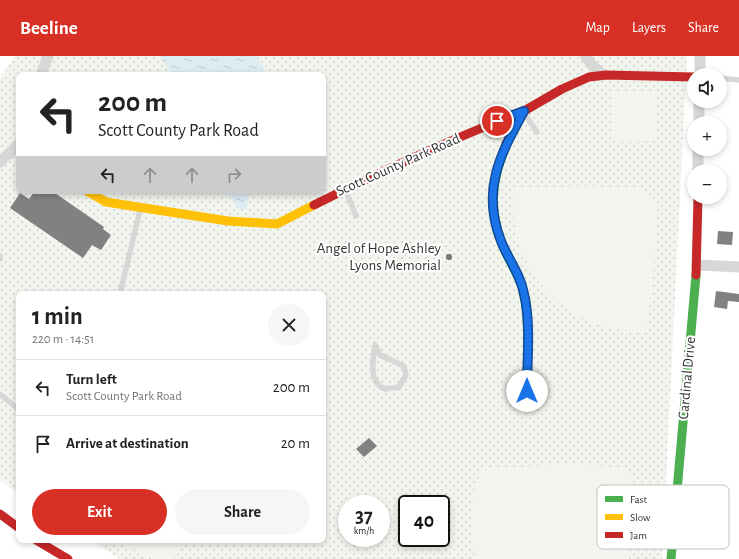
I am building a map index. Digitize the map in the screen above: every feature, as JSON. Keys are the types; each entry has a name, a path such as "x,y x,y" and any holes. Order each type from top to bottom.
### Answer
{"street":[{"path":"42,72 48,56"},
{"path":"586,56 591,64 603,75 687,77"},
{"path":"700,56 700,68"},
{"name":"Scott County Park Road","path":"92,194 106,202 141,206 215,219 277,224 345,189 485,126 524,111 584,78 603,75"},
{"path":"524,111 499,160 494,180 493,201 498,231 524,294 526,315 527,391"},
{"path":"0,162 16,148"},
{"name":"Cardinal Drive","path":"677,485 696,265 698,204"},
{"path":"696,265 739,267"},
{"path":"0,514 16,526"},
{"path":"41,543 68,559"},
{"name":"Cardinal Drive","path":"671,559 672,549"}],"lane":[{"path":"727,79 739,80"},
{"path":"524,111 538,132"},
{"path":"345,189 356,216"},
{"path":"121,291 141,206"},
{"path":"375,345 380,355 400,363 406,370 405,379 400,387 390,390 381,388 375,380 375,345"},
{"path":"0,394 16,407"}],"shaded area":[{"path":"15,56 687,56 666,485 597,485 597,549 662,549 662,559 120,559 95,543 326,543 326,291 16,291 16,492 0,480 0,78"},
{"path":"655,91 656,141 612,142 611,92"},
{"path":"581,186 643,189 658,202 653,278 646,332 616,329 590,321 566,308 547,291 531,270 520,246 514,219 514,189"},
{"path":"568,464 622,468 632,480 632,485 597,485 597,549 628,549 627,559 476,559 471,526 475,490 482,470"},
{"path":"121,543 182,543 174,559 153,559"}],"water":[{"path":"159,56 257,56 265,72 171,72"},
{"path":"227,194 250,194 246,209 241,210 236,208 233,198"}],"building":[{"path":"19,194 29,199 33,194 56,194 104,227 103,229 111,235 101,250 92,245 83,258 10,208"},
{"path":"718,231 733,232 732,245 717,244"},
{"path":"716,291 739,294 739,302 728,301 727,309 714,307"},
{"path":"369,438 377,446 364,457 356,449"}],"traffic: fast":[{"path":"506,144 495,180 493,203 494,215 501,241 520,280 524,294 528,329 527,391"},
{"path":"678,485 696,275"},
{"path":"671,559 672,549"}],"traffic: slow":[{"path":"92,194 106,202 228,221 277,224 314,205"}],"traffic: jam":[{"path":"506,144 524,111 562,89 589,77 606,75 687,77"},
{"path":"314,205 418,156 524,111"},
{"path":"696,275 698,204"},
{"path":"0,514 16,526"},
{"path":"41,543 68,559"}],"place":[{"name":"Angel of Hope Ashley Lyons Memorial","path":"449,257"}],"route":[{"path":"497,121 524,111 507,141 499,160 494,180 493,201 495,221 498,231 505,250 522,285 526,304 527,391"}]}
